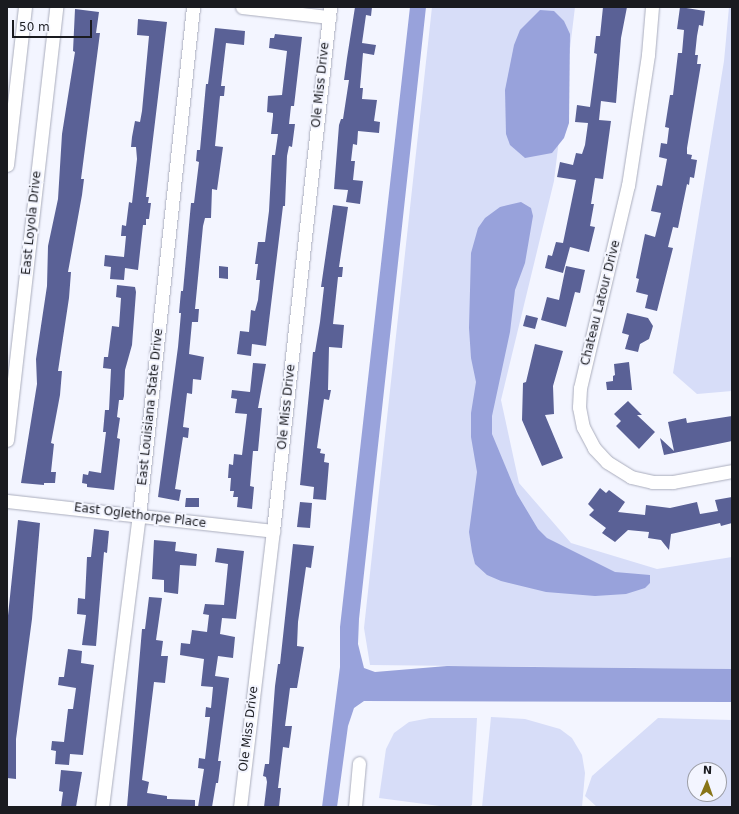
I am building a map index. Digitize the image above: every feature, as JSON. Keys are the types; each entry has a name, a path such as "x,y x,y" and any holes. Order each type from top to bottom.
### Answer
{"street":[{"path":"7,165 25,7"},
{"name":"East Loyola Drive","path":"7,440 56,7"},
{"name":"East Louisiana State Drive","path":"102,807 139,516 193,7"},
{"path":"242,7 329,12"},
{"name":"Chateau Latour Drive","path":"652,7 648,54 628,184 580,388 583,427 594,448 607,462 631,477 652,482 673,482 732,471"},
{"name":"Ole Miss Drive","path":"240,807 273,531 329,12"},
{"name":"East Oglethorpe Place","path":"7,501 273,531"},
{"path":"355,807 359,763"}],"shaded area":[{"path":"432,7 575,7 554,181 501,400 519,483 571,543 657,569 732,557 732,669 370,665 364,628"},
{"path":"729,7 732,7 732,391 697,394 673,373 724,61"},
{"path":"491,717 525,719 560,729 572,738 582,755 585,773 582,807 482,807"},
{"path":"430,718 477,718 472,805 469,807 447,807 379,798 386,749 394,733 409,722"},
{"path":"658,718 732,720 732,807 597,807 585,796 592,776"}],"water":[{"path":"410,7 426,7 359,619 358,644 364,668 375,672 447,666 732,669 732,702 364,701 354,708 348,726 337,807 322,807 340,667 340,627"},
{"path":"540,10 554,11 564,21 570,34 569,123 564,138 552,153 525,158 510,145 506,134 505,90 514,45 520,30"},
{"path":"521,202 531,208 533,216 525,263 515,290 510,332 492,416 492,434 517,494 538,529 547,538 615,572 650,575 650,583 645,588 626,594 595,596 546,592 501,581 487,575 475,564 469,532 477,472 471,437 471,413 476,382 471,358 469,328 471,253 478,228 485,218 500,207"}],"building":[{"path":"355,7 372,7 371,16 366,15 362,43 376,45 374,55 363,53 360,88 363,88 362,99 377,100 374,121 380,122 379,133 358,131 357,145 353,144 351,161 355,161 353,180 363,181 360,204 346,202 348,190 334,189 339,125 341,119 343,119 349,80 344,80"},
{"path":"603,7 627,7 621,38 616,103 601,101 599,120 611,121 603,179 595,178 591,204 594,204 590,226 595,227 589,252 570,247 563,273 545,268 548,255 552,256 556,242 563,243 576,180 557,177 560,162 573,165 576,153 582,154 585,145 588,123 575,122 577,105 590,107 597,54 594,53 596,36 600,36"},
{"path":"680,7 705,11 703,26 699,25 697,36 695,55 698,55 697,64 701,64 687,148 687,154 692,155 691,159 697,160 694,178 690,177 689,185 687,184 678,228 673,227 668,247 673,248 657,311 645,308 648,295 636,292 639,279 636,278 645,234 655,237 661,213 651,211 657,185 662,186 667,159 659,157 661,143 667,144 669,128 665,127 670,95 673,95 678,53 682,53 684,30 677,29"},
{"path":"75,9 99,12 96,33 100,33 81,179 84,179 82,195 68,272 71,272 69,298 58,371 62,371 60,395 51,443 54,444 51,472 56,472 55,483 44,483 44,485 21,483 37,384 36,359 47,286 48,246 58,199 62,134 75,52 73,51"},
{"path":"138,19 167,22 146,197 149,197 148,203 151,203 149,219 146,219 146,225 143,225 138,270 125,268 124,280 110,279 111,267 104,266 105,255 124,257 126,236 121,236 122,225 126,226 129,202 132,203 137,159 136,147 131,147 135,121 140,122 142,111 149,36 137,35"},
{"path":"215,28 245,31 244,45 226,43 221,86 225,86 224,96 220,96 215,146 223,147 217,190 212,189 211,218 205,218 203,226 195,309 199,309 198,322 192,322 189,354 204,357 201,380 193,379 192,394 187,393 183,427 189,428 188,438 183,437 175,489 181,490 179,501 158,497 178,347 181,313 179,313 181,291 183,291 191,203 194,203 199,162 196,161 197,150 200,150 206,84 208,84"},
{"path":"275,34 302,37 294,106 291,106 289,124 295,124 292,147 289,146 287,156 285,206 283,206 266,346 252,344 251,356 237,354 240,331 249,332 251,310 255,311 258,300 260,280 256,280 258,264 255,264 258,242 265,242 269,211 272,155 275,155 278,134 271,134 273,113 267,112 268,96 282,95 287,51 269,48 270,38 274,38"},
{"path":"333,205 348,207 339,267 343,267 342,277 338,277 333,324 344,325 342,348 329,347 328,390 331,390 329,400 324,399 317,448 321,449 320,453 325,454 324,462 329,463 326,500 313,499 314,487 300,485 313,352 315,352 320,322 324,287 321,287"},
{"path":"219,266 228,267 228,279 219,278"},
{"path":"566,266 585,270 580,293 575,292 566,327 541,320 547,297 559,300"},
{"path":"117,285 135,287 136,292 132,345 125,370 124,396 123,400 119,400 117,417 120,418 117,438 120,439 114,490 87,487 87,484 82,483 83,474 88,475 89,471 101,473 106,432 103,432 105,410 109,410 111,369 103,368 104,357 108,357 112,326 119,327 121,298 116,297"},
{"path":"627,313 648,318 653,326 649,339 640,344 638,352 625,349 629,335 622,333"},
{"path":"526,315 538,318 535,329 523,326"},
{"path":"535,344 563,351 553,386 554,414 545,415 563,458 542,466 522,420 523,383 526,382"},
{"path":"629,362 632,390 607,390 606,382 613,381 613,376 615,375 614,364"},
{"path":"253,363 266,364 258,408 262,408 258,451 253,451 250,486 254,487 252,509 237,507 238,497 233,497 234,491 230,491 231,478 228,478 229,464 233,465 234,454 242,455 247,414 235,413 237,399 231,398 232,390 250,392"},
{"path":"628,401 642,415 637,415 655,432 639,449 616,426 621,421 614,414"},
{"path":"732,416 732,441 664,455 660,438 674,451 668,422 686,418 687,423"},
{"path":"600,488 606,493 609,490 625,502 618,512 645,515 646,505 670,508 697,502 700,514 718,511 715,500 732,497 732,523 721,526 720,523 671,534 669,550 661,540 648,538 649,532 628,530 615,542 602,533 606,528 589,515 594,510 588,504"},
{"path":"186,498 199,498 199,507 185,507"},
{"path":"300,502 312,503 310,528 297,527"},
{"path":"18,520 40,523 32,619 16,739 16,779 7,778 7,625"},
{"path":"94,529 109,531 107,553 104,552 96,646 82,645 86,615 77,614 78,598 85,599 87,557 91,557"},
{"path":"154,540 176,542 175,551 197,554 196,566 180,565 178,594 164,592 164,580 152,579"},
{"path":"293,544 314,546 311,568 306,567 298,622 297,646 304,647 297,688 290,688 285,726 292,726 289,748 283,747 278,788 281,788 279,807 264,807 267,782 266,777 263,776 265,764 269,764 275,686 278,664 280,664"},
{"path":"217,548 244,551 236,619 222,618 220,634 235,637 233,658 218,656 215,676 229,678 218,761 221,761 218,783 216,783 212,807 198,807 204,769 198,768 199,758 205,759 210,717 205,717 206,707 211,708 213,687 201,686 204,659 180,655 181,643 190,644 192,630 207,632 209,615 203,614 205,604 224,605 228,564 215,562"},
{"path":"149,597 162,598 156,640 163,641 161,656 168,656 165,683 154,682 142,780 149,782 147,793 167,796 167,799 195,800 195,807 127,807 142,629 145,629"},
{"path":"68,649 82,651 81,663 94,665 83,755 70,754 69,765 55,764 56,751 51,750 52,741 64,742 68,709 73,709 76,688 58,685 59,677 64,677"},
{"path":"61,770 82,772 76,807 61,807 63,792 59,791"}]}
